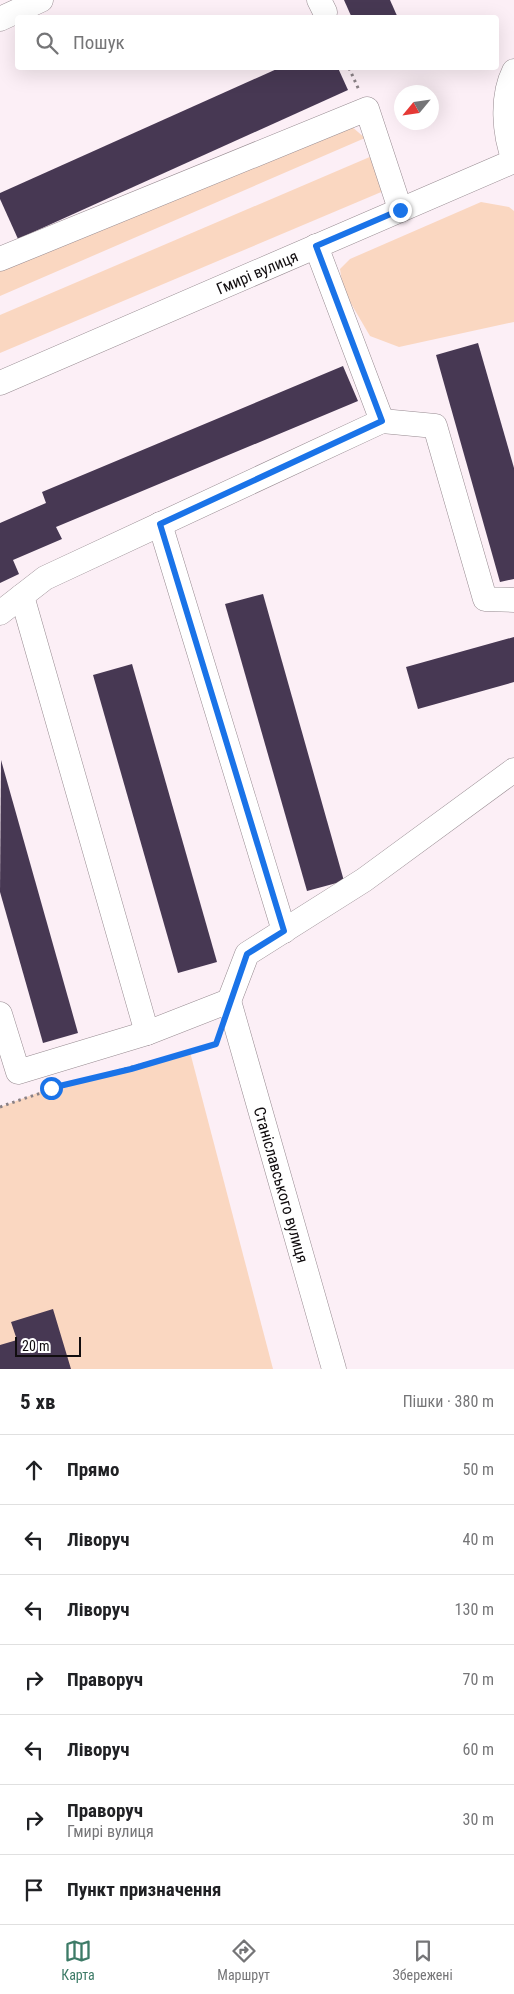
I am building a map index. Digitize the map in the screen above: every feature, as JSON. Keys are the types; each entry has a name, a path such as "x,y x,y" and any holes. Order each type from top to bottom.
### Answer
{"street":[{"path":"0,19 41,0"},
{"path":"514,71 510,79 505,120 514,160"},
{"path":"0,259 367,108 400,210"},
{"name":"Гмирі вулиця","path":"0,383 514,160"},
{"path":"316,246 382,421"},
{"path":"0,614 45,578 382,421 435,426 484,599 514,600"},
{"path":"160,524 284,931"},
{"path":"22,596 147,1033"},
{"path":"0,1014 18,1072 147,1033 229,1001 247,954 364,880 514,770"},
{"name":"Станіславського вулиця","path":"229,1001 334,1369"}],"path":[{"path":"0,1106 51,1088 131,1069 216,1044 218,1036"}],"shaded area":[{"path":"351,126 365,138 0,296 0,266"},
{"path":"372,156 386,190 0,353 0,315"},
{"path":"481,202 509,207 514,211 514,322 399,347 370,336 343,290 340,269 350,259"},
{"path":"190,1052 273,1369 0,1369 0,1107 51,1088"}],"building":[{"path":"344,0 390,0 397,15 351,15"},
{"path":"275,70 339,70 348,90 18,239 0,199 0,193"},
{"path":"478,343 514,468 514,579 500,582 436,355"},
{"path":"343,366 358,401 56,527 62,539 13,560 19,574 0,583 0,523 46,503 42,492"},
{"path":"263,594 344,881 307,891 225,604"},
{"path":"514,637 514,682 418,709 406,667"},
{"path":"132,664 217,962 178,973 93,675"},
{"path":"1,760 78,1033 43,1043 0,892"},
{"path":"53,1309 71,1369 0,1369 0,1345 17,1340 11,1322"}],"route":[{"path":"51,1088 131,1069 216,1044 229,1001 247,954 284,931 160,524 382,421 316,246 400,210"}]}
